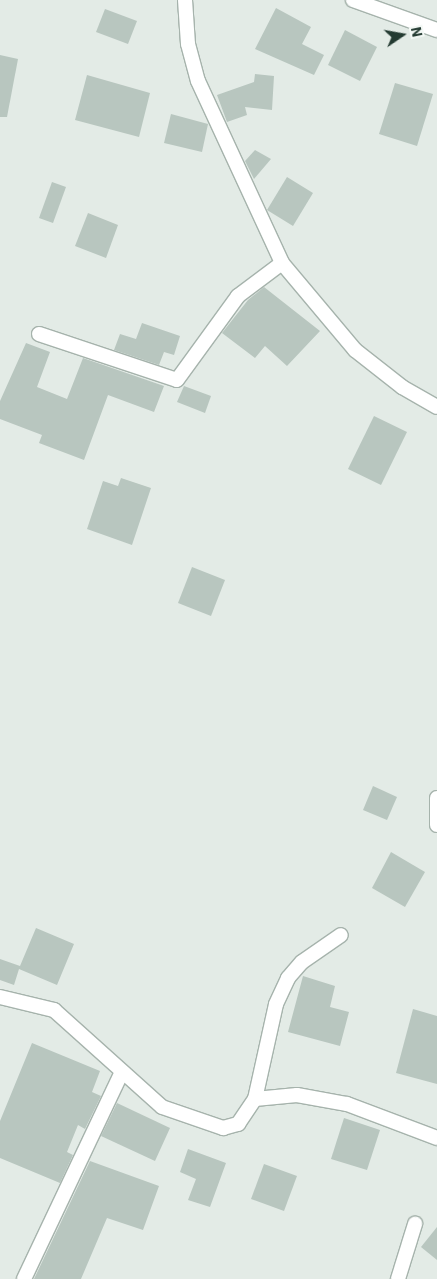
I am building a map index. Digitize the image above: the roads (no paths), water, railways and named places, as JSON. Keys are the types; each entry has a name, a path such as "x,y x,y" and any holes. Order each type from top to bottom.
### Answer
{"street":[{"path":"185,0 188,44 198,81 282,263 355,350 402,387 437,407"},
{"path":"353,0 437,30"},
{"path":"40,334 177,380 232,302 282,263"},
{"path":"437,798 437,825"},
{"path":"0,997 54,1010 162,1107 223,1128 238,1124 255,1099 276,1004 288,978 302,962 341,935"},
{"path":"24,1279 122,1072"},
{"path":"255,1099 297,1095 347,1104 437,1138"},
{"path":"398,1279 415,1224"}]}
